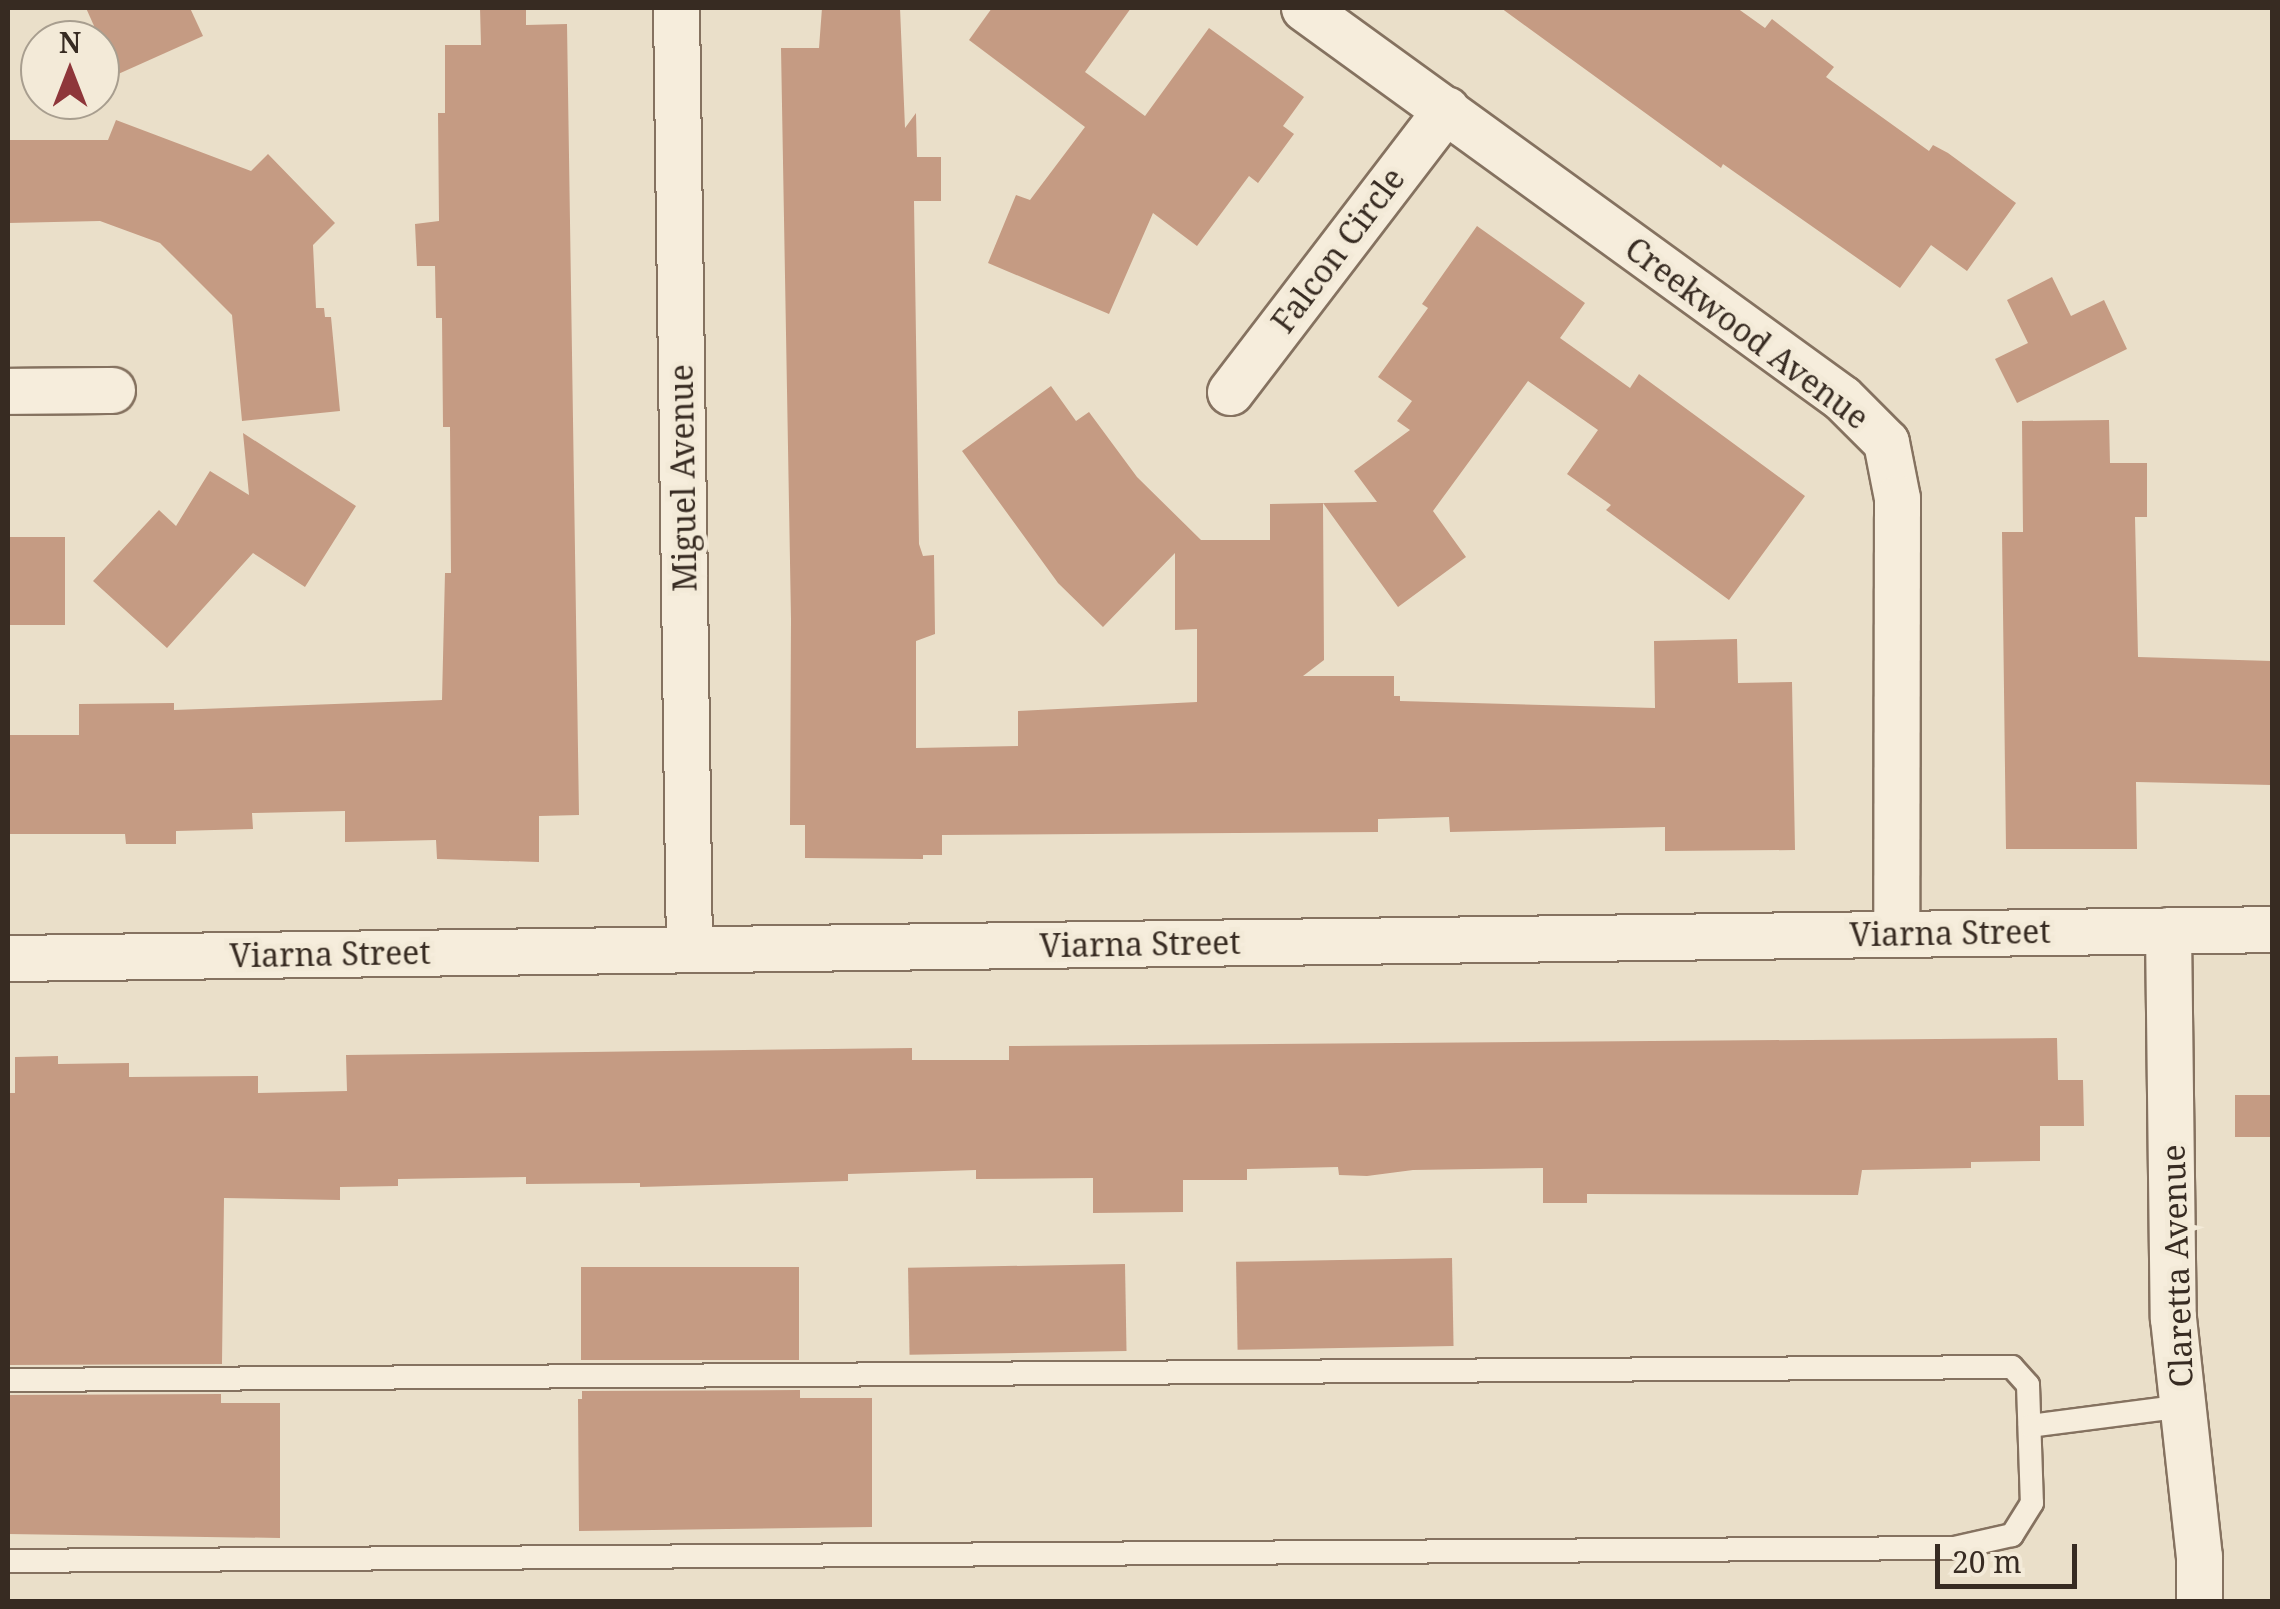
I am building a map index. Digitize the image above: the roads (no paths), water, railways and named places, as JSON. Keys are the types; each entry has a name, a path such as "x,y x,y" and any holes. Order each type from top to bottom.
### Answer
{"street":[{"name":"Miguel Avenue","path":"676,8 689,949"},
{"name":"Creekwood Avenue","path":"1304,8 1842,398 1886,442 1897,498 1896,934"},
{"name":"Falcon Circle","path":"1230,392 1446,109"},
{"path":"8,392 112,390"},
{"name":"Viarna Street","path":"8,958 2272,929"},
{"name":"Claretta Avenue","path":"2168,930 2173,1318 2200,1602"}],"lane":[{"path":"8,1380 2012,1367 2028,1385 2032,1503 2012,1535 1955,1548 8,1561"},
{"path":"2030,1426 2183,1406"}]}
